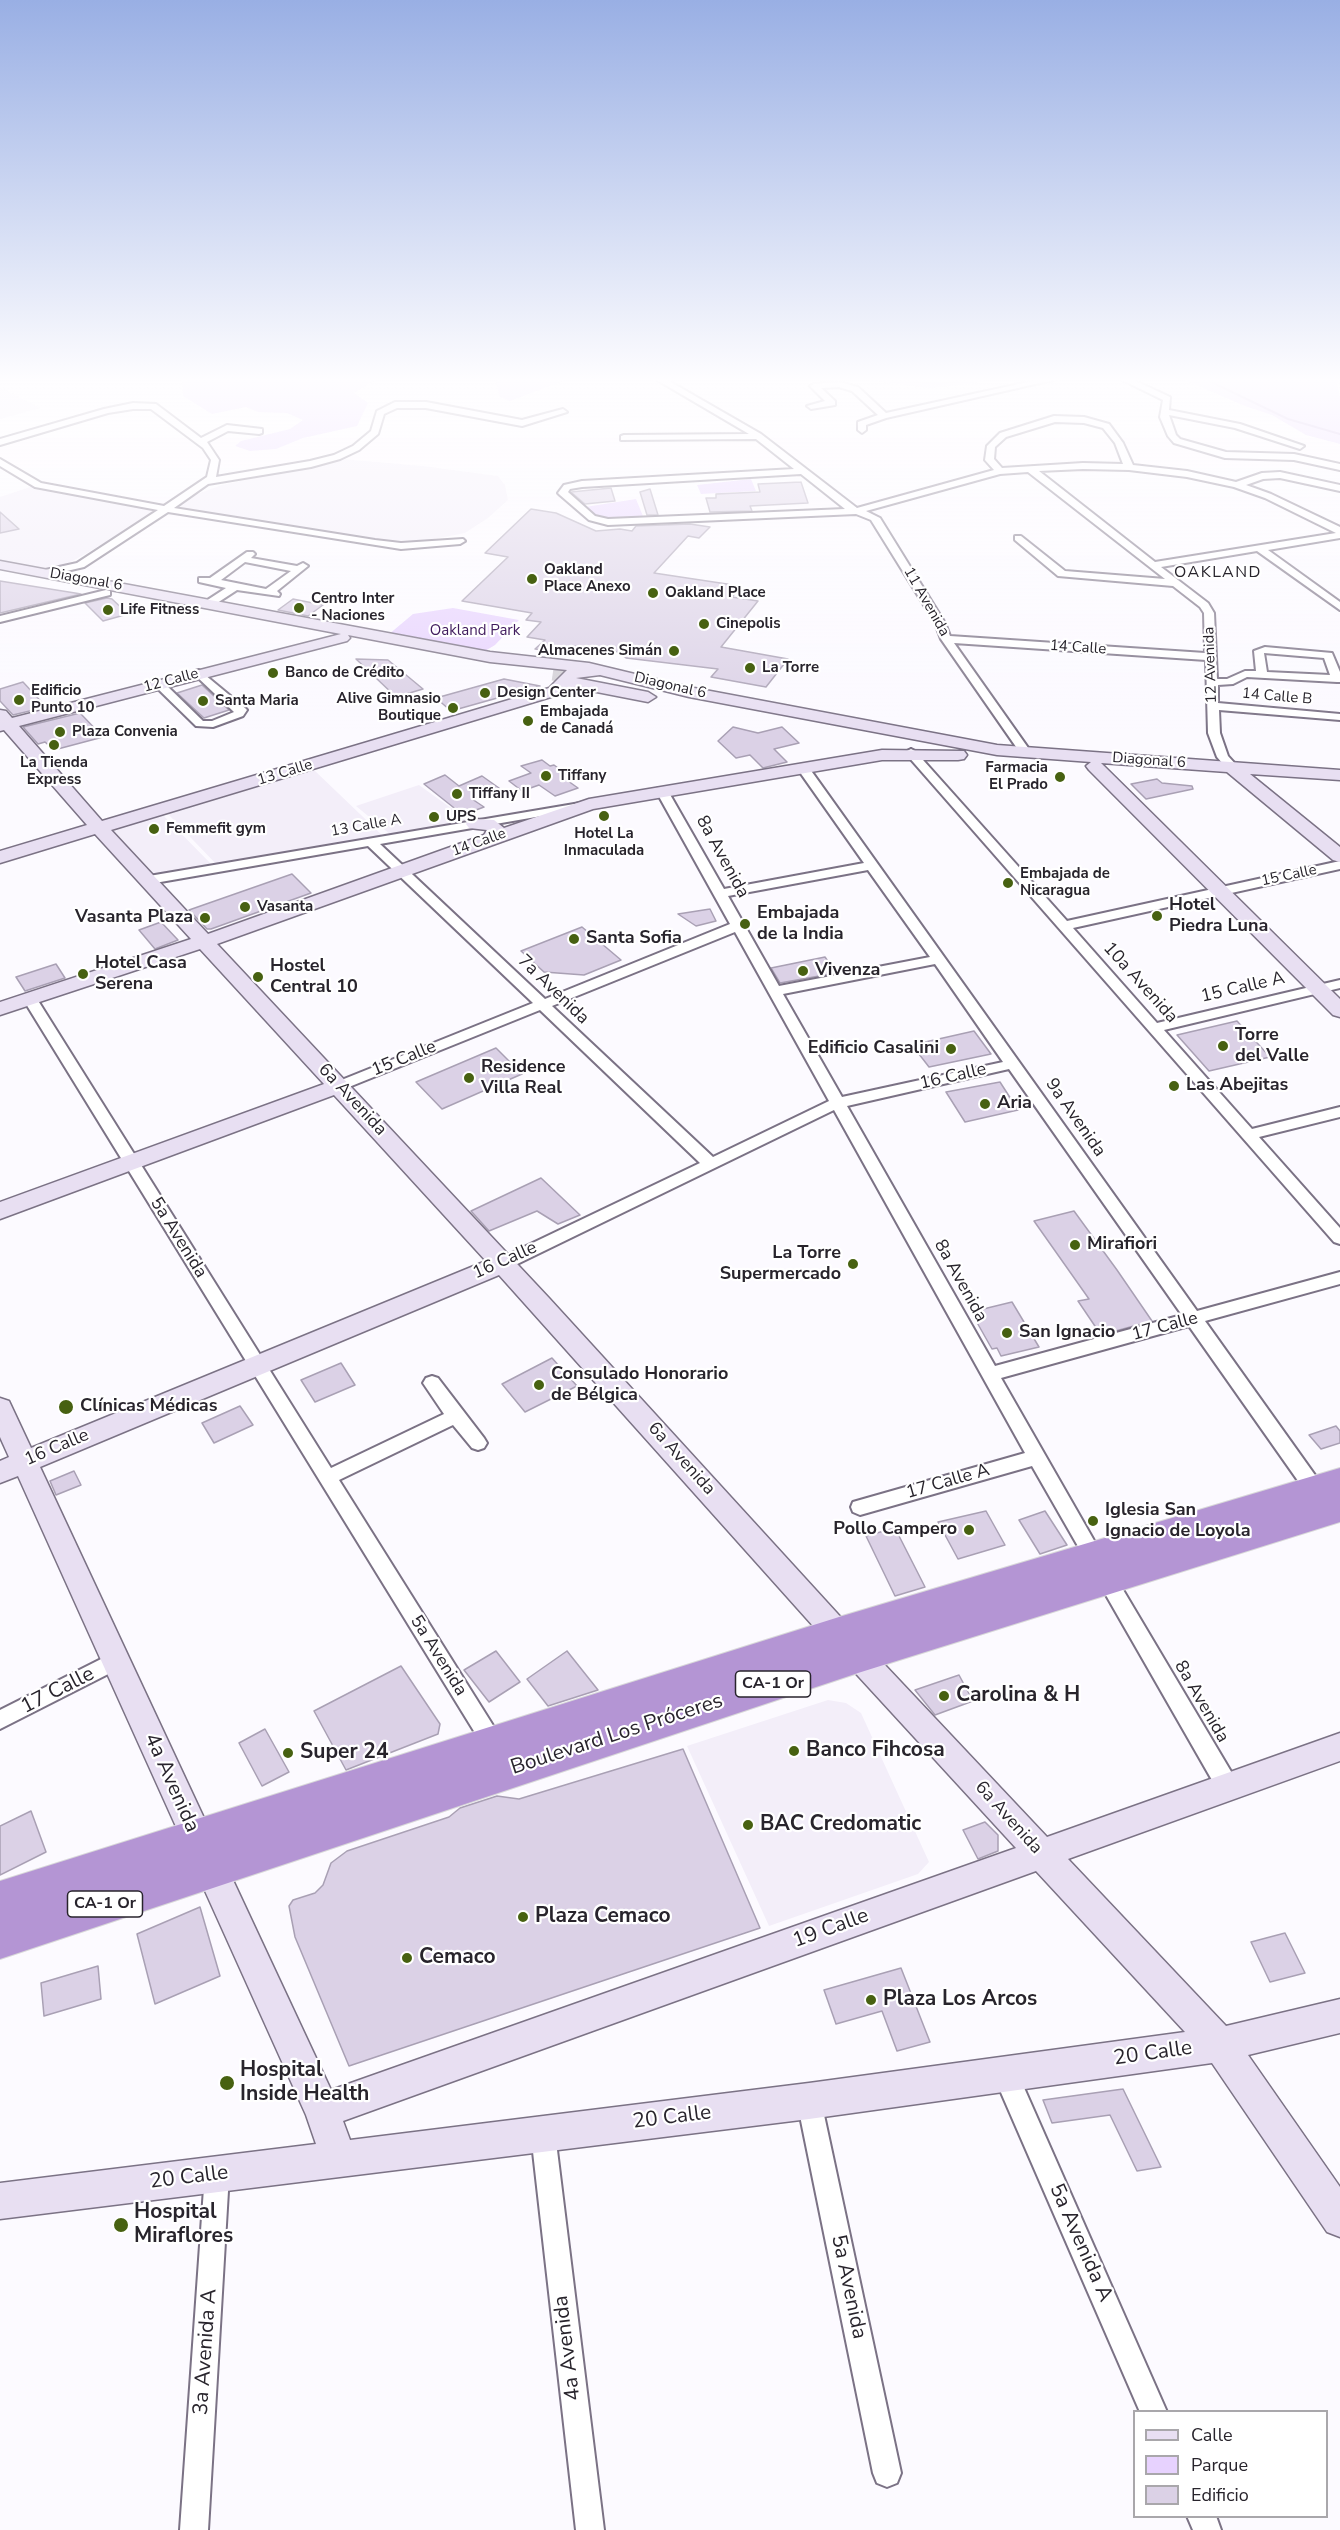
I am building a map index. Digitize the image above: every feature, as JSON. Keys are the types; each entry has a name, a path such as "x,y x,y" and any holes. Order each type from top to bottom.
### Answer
{"highway":[{"name":"Boulevard Los Próceres","path":"0,1902 203,1856 849,1644 1100,1568 1332,1493"},
{"name":"Boulevard Los Próceres","path":"0,1938 492,1742 849,1644"}],"street":[{"path":"90,495 166,510 375,543 400,546 460,541"},
{"path":"45,573 71,569 80,565 187,495"},
{"path":"565,495 587,515 599,521 641,522 856,510 911,495"},
{"name":"11 Avenida","path":"835,495 856,510 875,518 879,523 940,623 946,639 1025,752"},
{"name":"12 Avenida","path":"1064,495 1204,605 1209,613 1212,706 1214,733 1219,748 1238,772 1340,856"},
{"path":"1265,495 1340,533"},
{"path":"1154,565 1340,533"},
{"path":"1018,538 1062,574 1175,583"},
{"path":"1259,548 1340,607"},
{"path":"210,603 235,586 272,593 302,567 247,556 207,581 235,586"},
{"name":"Diagonal 6","path":"1,567 210,603 488,656 589,668 672,688 910,734 1025,752 1340,783"},
{"name":"Diagonal 6","path":"1,567 106,593 451,657 470,664 557,681 712,709 728,708"},
{"path":"0,619 106,593"},
{"path":"293,619 315,638 302,647"},
{"name":"12 Calle","path":"2,722 342,638"},
{"name":"14 Calle","path":"946,639 1210,657"},
{"path":"1211,682 1229,682 1245,674 1262,675 1338,679 1328,655 1265,650 1259,651 1258,654 1262,675"},
{"name":"13 Calle","path":"0,857 100,829 557,681 570,674 582,671 662,689 672,688"},
{"path":"159,684 200,724 213,724 239,714 241,710 199,674"},
{"name":"Diagonal 6","path":"585,677 728,708 975,756 1095,766 1340,775"},
{"name":"14 Calle B","path":"1212,706 1340,717"},
{"name":"6a Avenida","path":"2,722 503,1264 1041,1854 1220,2045 1340,2219"},
{"name":"14 Calle","path":"0,1010 206,941 402,871 491,839 544,815 589,804 662,791 882,755 911,753 975,756"},
{"name":"10a Avenida","path":"911,753 1340,1238"},
{"path":"1095,766 1340,1011"},
{"name":"9a Avenida","path":"803,768 1194,1319 1332,1493"},
{"name":"8a Avenida","path":"662,791 1100,1568 1228,1787"},
{"name":"13 Calle A","path":"149,880 475,824 544,815"},
{"path":"475,824 488,824 494,827 496,831 491,839"},
{"name":"7a Avenida","path":"371,842 711,1164"},
{"path":"720,894 872,865"},
{"name":"15 Calle","path":"1063,926 1340,866"},
{"name":"15 Calle","path":"0,1211 339,1086 738,926"},
{"path":"775,991 938,959"},
{"name":"15 Calle A","path":"1153,1028 1340,984"},
{"name":"5a Avenida","path":"30,999 492,1742"},
{"name":"16 Calle","path":"12,1467 503,1264 837,1102 1013,1064"},
{"path":"1248,1135 1340,1112"},
{"name":"17 Calle","path":"990,1374 1340,1278"},
{"path":"432,1383 478,1443"},
{"name":"4a Avenida","path":"0,1408 12,1467 115,1661 322,2111 339,2159"},
{"path":"327,1478 456,1416"},
{"name":"17 Calle A","path":"860,1507 1037,1457"},
{"name":"17 Calle","path":"0,1720 115,1661"},
{"name":"19 Calle","path":"322,2111 1340,1747"},
{"name":"20 Calle","path":"0,2201 339,2159 545,2150 809,2101 1220,2045 1340,2016"},
{"name":"5a Avenida A","path":"1005,2074 1153,2410"},
{"name":"5a Avenida","path":"809,2101 887,2473"},
{"name":"4a Avenida","path":"545,2150 590,2530"},
{"name":"3a Avenida A","path":"194,2530 217,2174"}],"shaded area":[{"path":"6,495 87,495 163,510 55,571 0,561 0,497"},
{"path":"195,495 507,495 508,500 488,518 465,533 424,541 365,540 175,508"},
{"path":"314,770 384,837 218,866 168,814"},
{"path":"419,785 469,821 391,835 356,806"},
{"path":"161,813 213,866 154,876 111,828"},
{"path":"828,1700 846,1703 861,1713 929,1862 918,1874 769,1926 687,1746"}],"green space":[{"path":"636,499 645,521 609,521 597,517 585,507"},
{"name":"Oakland Park","path":"453,608 519,620 495,645 485,651 405,635 388,635 413,614"}],"building":[{"path":"575,495 613,495 615,501 585,504"},
{"path":"641,495 652,495 658,515 647,515"},
{"path":"716,495 805,495 808,503 750,506 752,511 710,512 706,498 716,498"},
{"path":"531,509 556,513 596,531 620,529 632,531 636,526 690,524 710,527 699,538 688,536 654,573 727,584 739,589 732,597 758,601 721,647 788,659 766,687 711,677 718,669 626,658 611,648 569,646 568,653 543,652 543,650 535,649 545,640 527,637 541,622 526,620 532,613 462,601 508,557 485,553"},
{"path":"0,512 19,529 0,533"},
{"path":"0,581 75,593 81,594 0,613"},
{"name":"Life Fitness","path":"112,599 128,614 103,621 85,603"},
{"name":"Centro Inter - Naciones","path":"293,599 323,605 308,616 278,610"},
{"path":"356,659 388,660 423,689 396,697"},
{"name":"Design Center","path":"504,679 540,686 451,711 436,698"},
{"name":"Edificio Punto 10","path":"23,682 46,707 13,715 0,701 0,689"},
{"name":"Santa Maria","path":"202,685 229,710 204,718 177,693"},
{"name":"Plaza Convenia","path":"80,713 103,737 54,750 45,742 38,744 23,727"},
{"path":"733,727 758,733 782,727 799,743 774,749 787,762 763,768 750,755 736,758 718,741"},
{"name":"Tiffany","path":"542,760 550,766 554,765 573,779 568,781 578,788 555,796 539,785 522,791 509,781 531,773 521,766"},
{"name":"Tiffany II","path":"445,775 459,786 482,776 499,788 472,799 484,807 463,815 424,784"},
{"path":"1157,779 1162,783 1192,786 1193,789 1146,799 1131,784"},
{"name":"Vasanta","path":"292,874 311,893 211,929 207,929 189,910"},
{"path":"710,909 716,921 696,926 678,914"},
{"path":"161,922 178,940 155,949 139,930"},
{"name":"Santa Sofia","path":"582,927 621,960 584,975 544,972 521,951"},
{"name":"Vivenza","path":"825,957 836,973 780,983 771,968"},
{"path":"56,964 65,978 25,991 16,977"},
{"name":"Torre del Valle","path":"1237,1021 1270,1057 1209,1071 1177,1035"},
{"name":"Edificio Casalini","path":"974,1031 991,1054 929,1067 912,1045"},
{"name":"Residence Villa Real","path":"496,1048 522,1074 442,1109 416,1082"},
{"name":"Aria","path":"1000,1082 1018,1110 965,1122 946,1092"},
{"path":"541,1178 580,1215 558,1224 537,1211 489,1231 471,1211"},
{"path":"1074,1211 1152,1321 1101,1335 1078,1301 1089,1299 1034,1221"},
{"name":"San Ignacio","path":"1012,1302 1039,1347 1001,1356 997,1348 992,1349 975,1319 979,1318 975,1311"},
{"name":"Consulado Honorario de Bélgica","path":"552,1358 577,1386 525,1412 502,1384"},
{"path":"341,1363 355,1385 315,1402 301,1380"},
{"path":"240,1406 253,1425 214,1443 202,1423"},
{"path":"1336,1426 1340,1431 1340,1443 1321,1449 1309,1435"},
{"path":"74,1471 81,1485 56,1495 50,1481"},
{"name":"Pollo Campero","path":"986,1511 1005,1545 958,1559 938,1522"},
{"path":"1045,1511 1067,1545 1040,1554 1019,1520"},
{"path":"895,1528 925,1587 895,1596 866,1536"},
{"path":"496,1651 520,1682 489,1702 464,1670"},
{"path":"567,1651 598,1690 548,1706 527,1679"},
{"path":"401,1666 440,1724 438,1734 346,1770 314,1711"},
{"name":"Carolina & H","path":"959,1675 973,1701 935,1715 915,1690"},
{"path":"265,1729 289,1772 262,1786 239,1743"},
{"name":"Plaza Cemaco","path":"683,1749 760,1928 349,2066 295,1937 289,1906 293,1900 315,1893 323,1885 331,1863 347,1851 449,1817 460,1808 497,1796 519,1799"},
{"path":"31,1811 46,1852 0,1875 0,1826"},
{"path":"985,1822 998,1835 998,1851 978,1859 963,1830"},
{"path":"200,1907 220,1976 155,2004 137,1934"},
{"path":"1285,1933 1305,1973 1270,1982 1251,1942"},
{"path":"98,1966 101,1999 44,2016 41,1983"},
{"name":"Plaza Los Arcos","path":"901,1968 930,2042 897,2051 882,2011 836,2024 824,1990"},
{"path":"1123,2089 1161,2167 1137,2171 1110,2115 1052,2123 1043,2100"}],"tunnel":[{"path":"553,672 585,677"}],"place":[{"name":"Oakland Place Anexo","path":"532,579"},
{"name":"Oakland Place","path":"653,593"},
{"name":"Centro Inter - Naciones","path":"299,608"},
{"name":"Life Fitness","path":"108,610"},
{"name":"Cinepolis","path":"704,624"},
{"name":"Almacenes Simán","path":"674,651"},
{"name":"La Torre","path":"750,668"},
{"name":"Banco de Crédito","path":"273,673"},
{"name":"Design Center","path":"485,693"},
{"name":"Edificio Punto 10","path":"19,700"},
{"name":"Santa Maria","path":"203,701"},
{"name":"Alive Gimnasio Boutique","path":"453,708"},
{"name":"Embajada de Canadá","path":"528,721"},
{"name":"Plaza Convenia","path":"60,732"},
{"name":"La Tienda Express","path":"54,745"},
{"name":"Tiffany","path":"546,776"},
{"name":"Farmacia El Prado","path":"1060,777"},
{"name":"Tiffany II","path":"457,794"},
{"name":"Hotel La Inmaculada","path":"604,816"},
{"name":"UPS","path":"434,817"},
{"name":"Femmefit gym","path":"154,829"},
{"name":"Embajada de Nicaragua","path":"1008,883"},
{"name":"Vasanta","path":"245,907"},
{"name":"Hotel Piedra Luna","path":"1157,916"},
{"name":"Vasanta Plaza","path":"205,918"},
{"name":"Embajada de la India","path":"745,924"},
{"name":"Santa Sofia","path":"574,939"},
{"name":"Vivenza","path":"803,971"},
{"name":"Hotel Casa Serena","path":"83,974"},
{"name":"Hostel Central 10","path":"258,977"},
{"name":"Torre del Valle","path":"1223,1046"},
{"name":"Edificio Casalini","path":"951,1049"},
{"name":"Residence Villa Real","path":"469,1078"},
{"name":"Las Abejitas","path":"1174,1086"},
{"name":"Aria","path":"985,1104"},
{"name":"Mirafiori","path":"1075,1245"},
{"name":"La Torre Supermercado","path":"853,1264"},
{"name":"San Ignacio","path":"1007,1333"},
{"name":"Consulado Honorario de Bélgica","path":"539,1385"},
{"name":"Clínicas Médicas","path":"66,1407"},
{"name":"Iglesia San Ignacio de Loyola","path":"1093,1521"},
{"name":"Pollo Campero","path":"969,1530"},
{"name":"Carolina & H","path":"944,1696"},
{"name":"Banco Fihcosa","path":"794,1751"},
{"name":"Super 24","path":"288,1753"},
{"name":"BAC Credomatic","path":"748,1825"},
{"name":"Plaza Cemaco","path":"523,1917"},
{"name":"Cemaco","path":"407,1958"},
{"name":"Plaza Los Arcos","path":"871,2000"},
{"name":"Hospital Inside Health","path":"227,2083"},
{"name":"Hospital Miraflores","path":"121,2225"}],"district":[{"name":"OAKLAND","path":"1218,573"}]}
